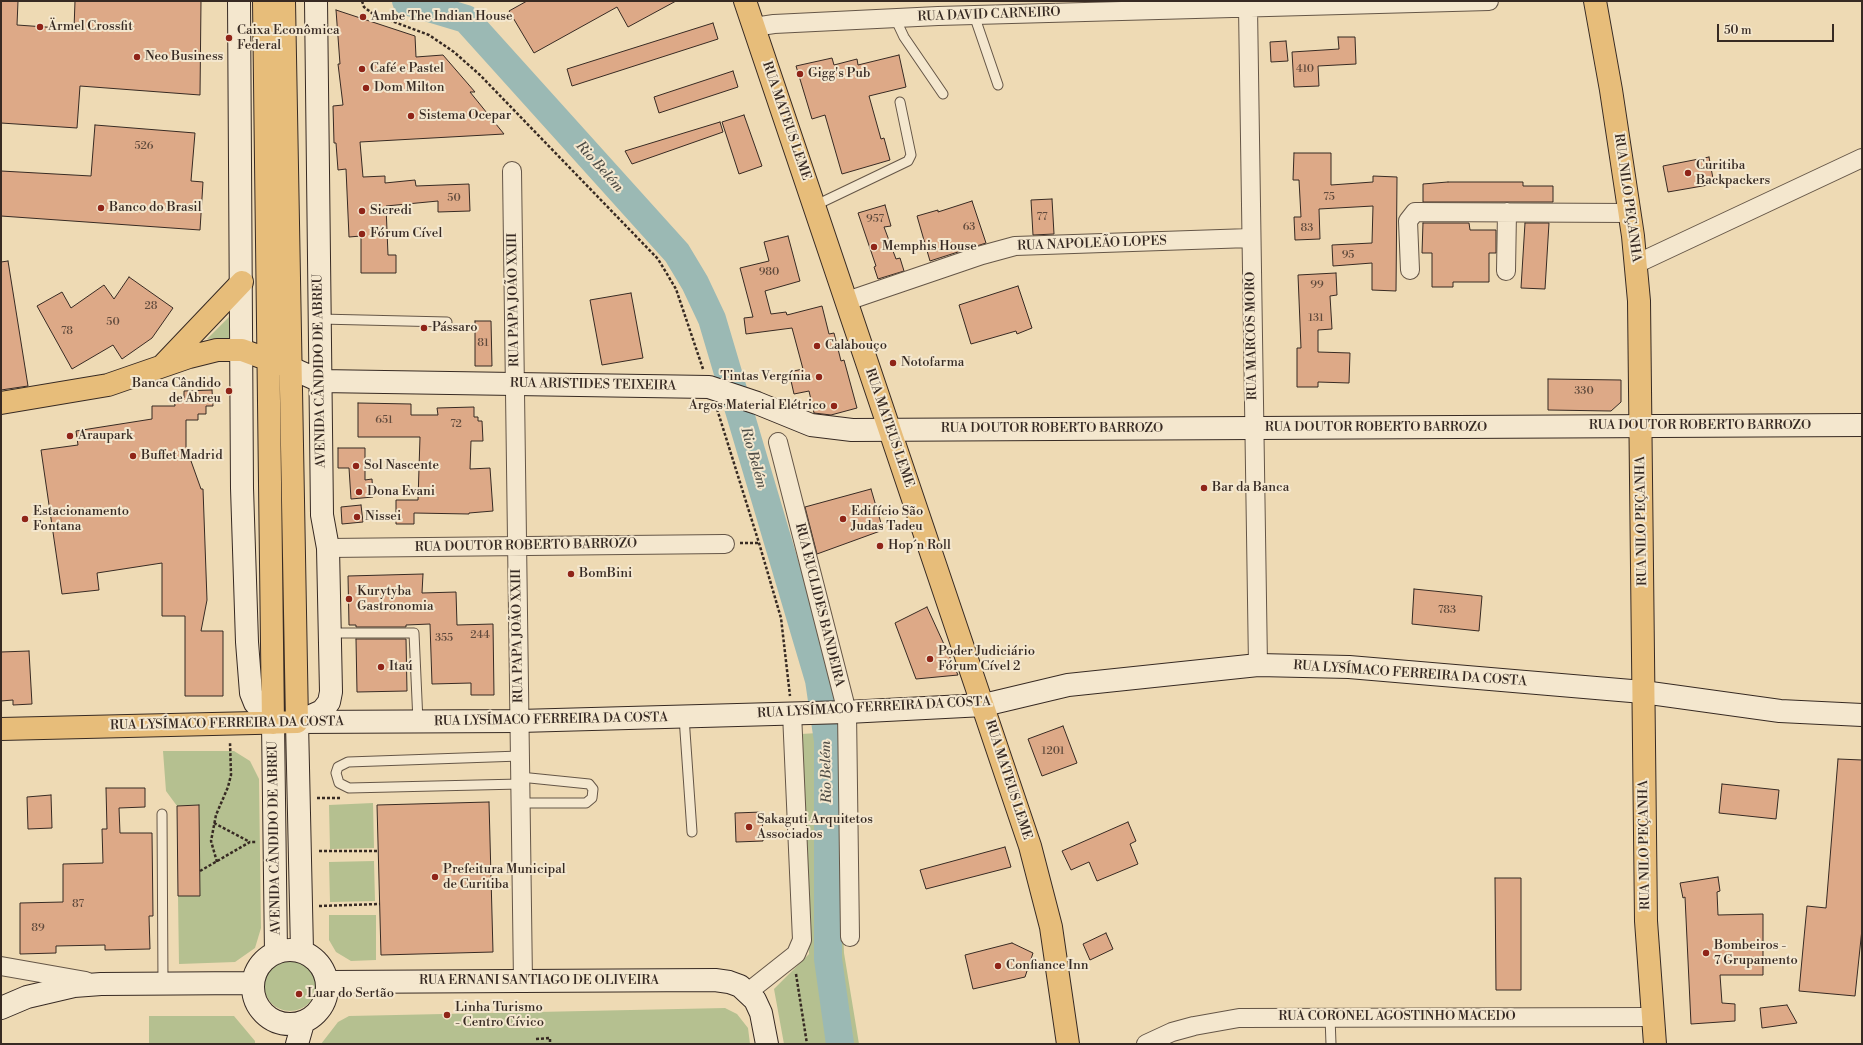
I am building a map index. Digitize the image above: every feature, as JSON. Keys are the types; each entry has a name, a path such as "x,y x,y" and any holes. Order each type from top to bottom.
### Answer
{"main road":[{"name":"AVENIDA CÂNDIDO DE ABREU","path":"239,1 243,540 249,675 255,703 273,723"},
{"name":"AVENIDA CÂNDIDO DE ABREU","path":"264,1 276,953"},
{"name":"AVENIDA CÂNDIDO DE ABREU","path":"284,1 302,951"},
{"name":"AVENIDA CÂNDIDO DE ABREU","path":"297,722 314,716 322,711 329,702 331,692 328,548 322,515 316,1"},
{"name":"RUA MATEUS LEME","path":"745,1 1017,805 1042,892 1056,958 1068,1044"},
{"name":"RUA NILO PEÇANHA","path":"1595,1 1630,213 1639,301 1646,921 1655,1044"},
{"path":"161,366 242,282"},
{"path":"1,403 90,390 124,380 204,352 229,349 242,350 291,368"},
{"name":"RUA ARISTIDES TEIXEIRA","path":"291,368 320,381 709,387 719,399 757,403 811,425 845,429 890,430"},
{"name":"RUA DOUTOR ROBERTO BARROZO","path":"890,430 1862,426"},
{"name":"RUA LYSÍMACO FERREIRA DA COSTA","path":"1,729 297,722 519,721 684,717 798,709 840,712 984,706 1068,684 1258,665 1349,667 1644,692 1780,711 1862,715"},
{"path":"302,951 310,955 322,966 327,982 326,999 323,1007 318,1013 303,1023 283,1024 273,1021 264,1014 257,1005 254,995 253,983 260,965 276,953 302,951"},
{"name":"RUA ERNANI SANTIAGO DE OLIVEIRA","path":"327,982 715,980 734,984 748,992"},
{"path":"1,1008 28,997 74,986 101,984 253,983"},
{"path":"748,992 755,1000 761,1012 767,1044"},
{"path":"297,1044 303,1023"}],"street":[{"name":"RUA DAVID CARNEIRO","path":"754,27 774,24 895,18 938,8 974,15 1248,4 1489,1"},
{"name":"RUA MARCOS MORO","path":"1248,4 1250,238 1258,665"},
{"path":"1636,264 1862,158"},
{"name":"RUA PAPA JOÃO XXIII","path":"512,172 523,981"},
{"path":"1410,270 1408,221 1415,212 1630,213"},
{"path":"1506,271 1507,212"},
{"name":"RUA NAPOLEÃO LOPES","path":"847,301 982,255 1015,246 1250,238"},
{"name":"RUA EUCLIDES BANDEIRA","path":"778,442 840,712 850,937"},
{"name":"RUA DOUTOR ROBERTO BARROZO","path":"328,548 725,544"},
{"path":"748,992 796,954 802,940 798,709"},
{"path":"1,966 101,984"},
{"name":"RUA CORONEL AGOSTINHO MACEDO","path":"1146,1044 1172,1032 1218,1020 1264,1017 1652,1017"}],"lane":[{"path":"974,15 998,85"},
{"path":"895,18 904,37 943,94"},
{"path":"814,206 908,162 911,155 900,102"},
{"path":"320,319 447,322"},
{"path":"330,633 414,633 418,722"},
{"path":"684,717 692,832"},
{"path":"520,756 348,762 338,767 336,772 339,783 349,788 520,780 589,784 593,789 592,798 586,803 520,803"},
{"path":"162,814 163,983"},
{"path":"1330,1017 1331,1044"}],"path":[{"path":"362,1 364,7 373,14 429,35 454,52 480,75 658,259 676,289 705,375"},
{"path":"719,399 781,618 798,709"},
{"path":"217,862 211,841 214,823 231,775 229,724"},
{"path":"214,823 250,842"},
{"path":"200,871 250,842 275,841"},
{"path":"300,852 378,851"},
{"path":"301,906 380,904"},
{"path":"796,954 796,980 807,1044"},
{"path":"536,1039 550,1038 550,1044"}],"green space":[{"path":"231,315 231,338 207,339"},
{"path":"835,732 844,953 859,1044 784,1044 774,989 809,954 801,734"},
{"path":"163,751 234,751 250,761 259,779 261,928 255,948 235,962 179,964 178,896 200,895 199,805 177,806 166,791"},
{"path":"373,803 374,848 330,849 329,805"},
{"path":"374,861 375,901 330,902 329,862"},
{"path":"329,915 376,915 376,960 351,961 336,952 329,940"},
{"path":"290,959 304,963 312,971 316,985 312,999 304,1007 290,1011 276,1007 268,999 264,985 268,971 276,963"},
{"path":"725,1008 737,1014 748,1028 750,1044 321,1044 338,1022 349,1016"},
{"path":"149,1016 234,1016 255,1041 255,1044 149,1044"}],"building":[{"path":"1,1 18,1 17,25 74,29 75,1 201,1 200,95 80,86 77,128 1,123"},
{"path":"527,1 676,1 628,27 617,7 534,53 509,11"},
{"path":"336,10 415,36 416,57 443,55 475,92 470,92 504,134 360,142 363,177 385,176 385,183 415,180 416,186 469,184 470,211 438,212 438,201 386,206 388,255 396,255 396,273 361,273 361,236 349,237 346,169 338,170 336,143 334,143 333,106 343,105 338,64 340,64"},
{"path":"713,23 718,39 572,86 567,69"},
{"path":"1338,37 1355,37 1356,64 1318,66 1319,86 1294,87 1292,52 1339,49"},
{"path":"1286,41 1288,61 1271,62 1270,42"},
{"path":"899,55 906,87 869,96 881,139 884,138 890,160 842,174 825,115 812,119 796,66 832,58 834,65 857,59 858,65"},
{"path":"733,71 738,87 659,113 654,97"},
{"path":"744,115 762,166 739,174 722,122"},
{"path":"720,122 723,132 632,164 625,151"},
{"name":"Banco do Brasil","path":"95,125 195,133 191,181 203,182 200,230 1,216 1,171 91,176"},
{"path":"1294,153 1331,153 1331,185 1373,182 1373,176 1397,177 1396,291 1372,290 1372,263 1333,266 1332,245 1372,243 1373,206 1319,209 1320,239 1295,240 1294,217 1301,217 1299,180 1293,180"},
{"name":"Curitiba Backpackers","path":"1709,157 1714,184 1668,192 1663,166"},
{"path":"1448,182 1523,182 1523,186 1553,186 1553,202 1423,202 1423,184"},
{"path":"1052,199 1054,234 1033,235 1031,200"},
{"path":"972,201 986,243 930,261 917,216 938,210 938,212"},
{"path":"885,205 891,226 884,227 896,259 900,258 904,271 878,279 874,267 876,266 858,213"},
{"path":"1423,223 1469,223 1470,230 1496,230 1496,253 1489,253 1489,282 1453,282 1453,287 1432,287 1432,253 1422,253"},
{"path":"1525,223 1549,223 1545,289 1521,288"},
{"path":"788,236 800,281 765,291 771,314 786,312 787,315 822,306 829,334 834,333 841,361 844,360 857,408 831,415 814,413 809,391 794,394 789,372 803,369 792,328 746,334 744,318 753,317 740,268 769,261 764,242"},
{"path":"8,261 28,386 1,390 1,262"},
{"path":"1336,273 1337,295 1330,296 1332,329 1318,330 1318,352 1350,353 1349,383 1318,382 1318,387 1297,387 1297,348 1301,348 1298,275"},
{"path":"129,277 173,308 152,338 122,359 113,345 72,369 37,306 62,292 71,308 104,285 114,299"},
{"path":"1018,286 1032,328 1017,334 1016,331 971,344 959,305"},
{"path":"631,293 643,358 602,365 590,300"},
{"path":"475,321 491,321 492,366 475,366"},
{"path":"1548,379 1621,380 1621,402 1611,411 1548,410"},
{"path":"212,390 213,406 206,406 206,414 198,414 198,420 186,420 186,447 201,489 203,489 207,600 201,631 223,631 223,696 185,696 185,616 162,616 162,563 97,573 99,590 62,594 41,450 78,445 76,431 152,419 152,406 175,406 174,398 184,398 184,391"},
{"path":"358,403 411,404 411,415 438,415 437,408 474,407 474,417 478,417 478,421 482,421 483,441 471,441 470,469 490,468 493,511 469,514 414,513 414,524 396,524 396,500 418,500 420,437 358,437"},
{"path":"338,448 365,448 365,480 372,479 373,497 351,499 349,468 338,468"},
{"name":"Edifício São Judas Tadeu","path":"871,489 883,530 817,554 805,507"},
{"path":"361,505 363,522 342,524 341,507"},
{"path":"423,574 422,593 456,592 457,625 493,624 494,695 471,695 471,683 432,684 430,624 406,625 406,627 356,627 356,625 349,625 348,576"},
{"path":"1414,589 1482,596 1479,631 1412,624"},
{"path":"927,607 958,675 916,679 895,623"},
{"name":"Itaú","path":"356,639 406,639 407,691 357,692"},
{"path":"29,651 32,704 13,705 13,700 1,701 1,652"},
{"path":"1063,726 1077,763 1042,776 1028,739"},
{"path":"1838,759 1862,760 1862,929 1855,996 1799,991 1807,906 1826,908"},
{"path":"1722,784 1779,790 1776,819 1719,813"},
{"path":"106,788 145,788 145,807 119,808 120,833 152,833 153,916 149,916 150,949 105,950 105,945 56,946 56,953 20,954 20,903 63,902 63,864 103,863 102,829 107,829"},
{"path":"51,795 52,828 28,829 27,797"},
{"name":"Prefeitura Municipal de Curitiba","path":"489,802 493,952 381,955 377,805"},
{"path":"199,805 200,896 178,896 177,806"},
{"name":"Sakaguti Arquitetos Associados","path":"762,812 763,841 736,842 735,813"},
{"path":"1128,822 1136,841 1130,844 1138,864 1097,881 1089,862 1071,870 1062,851"},
{"path":"1005,847 1011,867 926,889 920,870"},
{"path":"1718,877 1720,891 1717,892 1718,915 1763,914 1763,975 1720,975 1722,1003 1735,1004 1735,1021 1691,1024 1685,897 1683,898 1680,883"},
{"path":"1495,878 1521,878 1521,990 1496,990"},
{"path":"1106,933 1113,949 1090,960 1083,944"},
{"name":"Confiance Inn","path":"1012,943 1033,953 1025,977 973,989 965,955"},
{"path":"1787,1005 1797,1023 1762,1028 1760,1008"}],"waterway":[{"name":"Rio Belém","path":"406,1 466,19 677,253 695,283 712,319 819,680 828,741 828,959 840,1044"}],"place":[{"name":"Ambe The Indian House","path":"363,17"},
{"name":"Ärmel Crossfit","path":"40,27"},
{"name":"Caixa Econômica Federal","path":"229,38"},
{"name":"Neo Business","path":"137,57"},
{"name":"Café e Pastel","path":"362,69"},
{"name":"Gigg's Pub","path":"800,74"},
{"name":"Dom Milton","path":"366,88"},
{"name":"Sistema Ocepar","path":"411,116"},
{"name":"Curitiba Backpackers","path":"1688,173"},
{"name":"Banco do Brasil","path":"101,208"},
{"name":"Sicredi","path":"362,211"},
{"name":"Fórum Cível","path":"362,234"},
{"name":"Memphis House","path":"874,247"},
{"name":"Pássaro","path":"424,328"},
{"name":"Calabouço","path":"817,346"},
{"name":"Notofarma","path":"893,363"},
{"name":"Tintas Vergínia","path":"819,377"},
{"name":"Banca Cândido de Abreu","path":"229,391"},
{"name":"Argos Material Elétrico","path":"834,406"},
{"name":"Araupark","path":"70,436"},
{"name":"Buffet Madrid","path":"133,456"},
{"name":"Sol Nascente","path":"356,466"},
{"name":"Bar da Banca","path":"1204,488"},
{"name":"Dona Evani","path":"359,492"},
{"name":"Nissei","path":"357,517"},
{"name":"Estacionamento Fontana","path":"25,519"},
{"name":"Edifício São Judas Tadeu","path":"843,519"},
{"name":"Hop´n Roll","path":"880,546"},
{"name":"BomBini","path":"571,574"},
{"name":"Kurytyba Gastronomia","path":"349,599"},
{"name":"Poder Judiciário Fórum Cível 2","path":"930,659"},
{"name":"Itaú","path":"381,667"},
{"name":"Sakaguti Arquitetos Associados","path":"749,827"},
{"name":"Prefeitura Municipal de Curitiba","path":"435,877"},
{"name":"Bombeiros - 7 Grupamento","path":"1706,953"},
{"name":"Confiance Inn","path":"998,966"},
{"name":"Luar do Sertão","path":"299,994"},
{"name":"Linha Turismo - Centro Cívico","path":"447,1015"}]}
